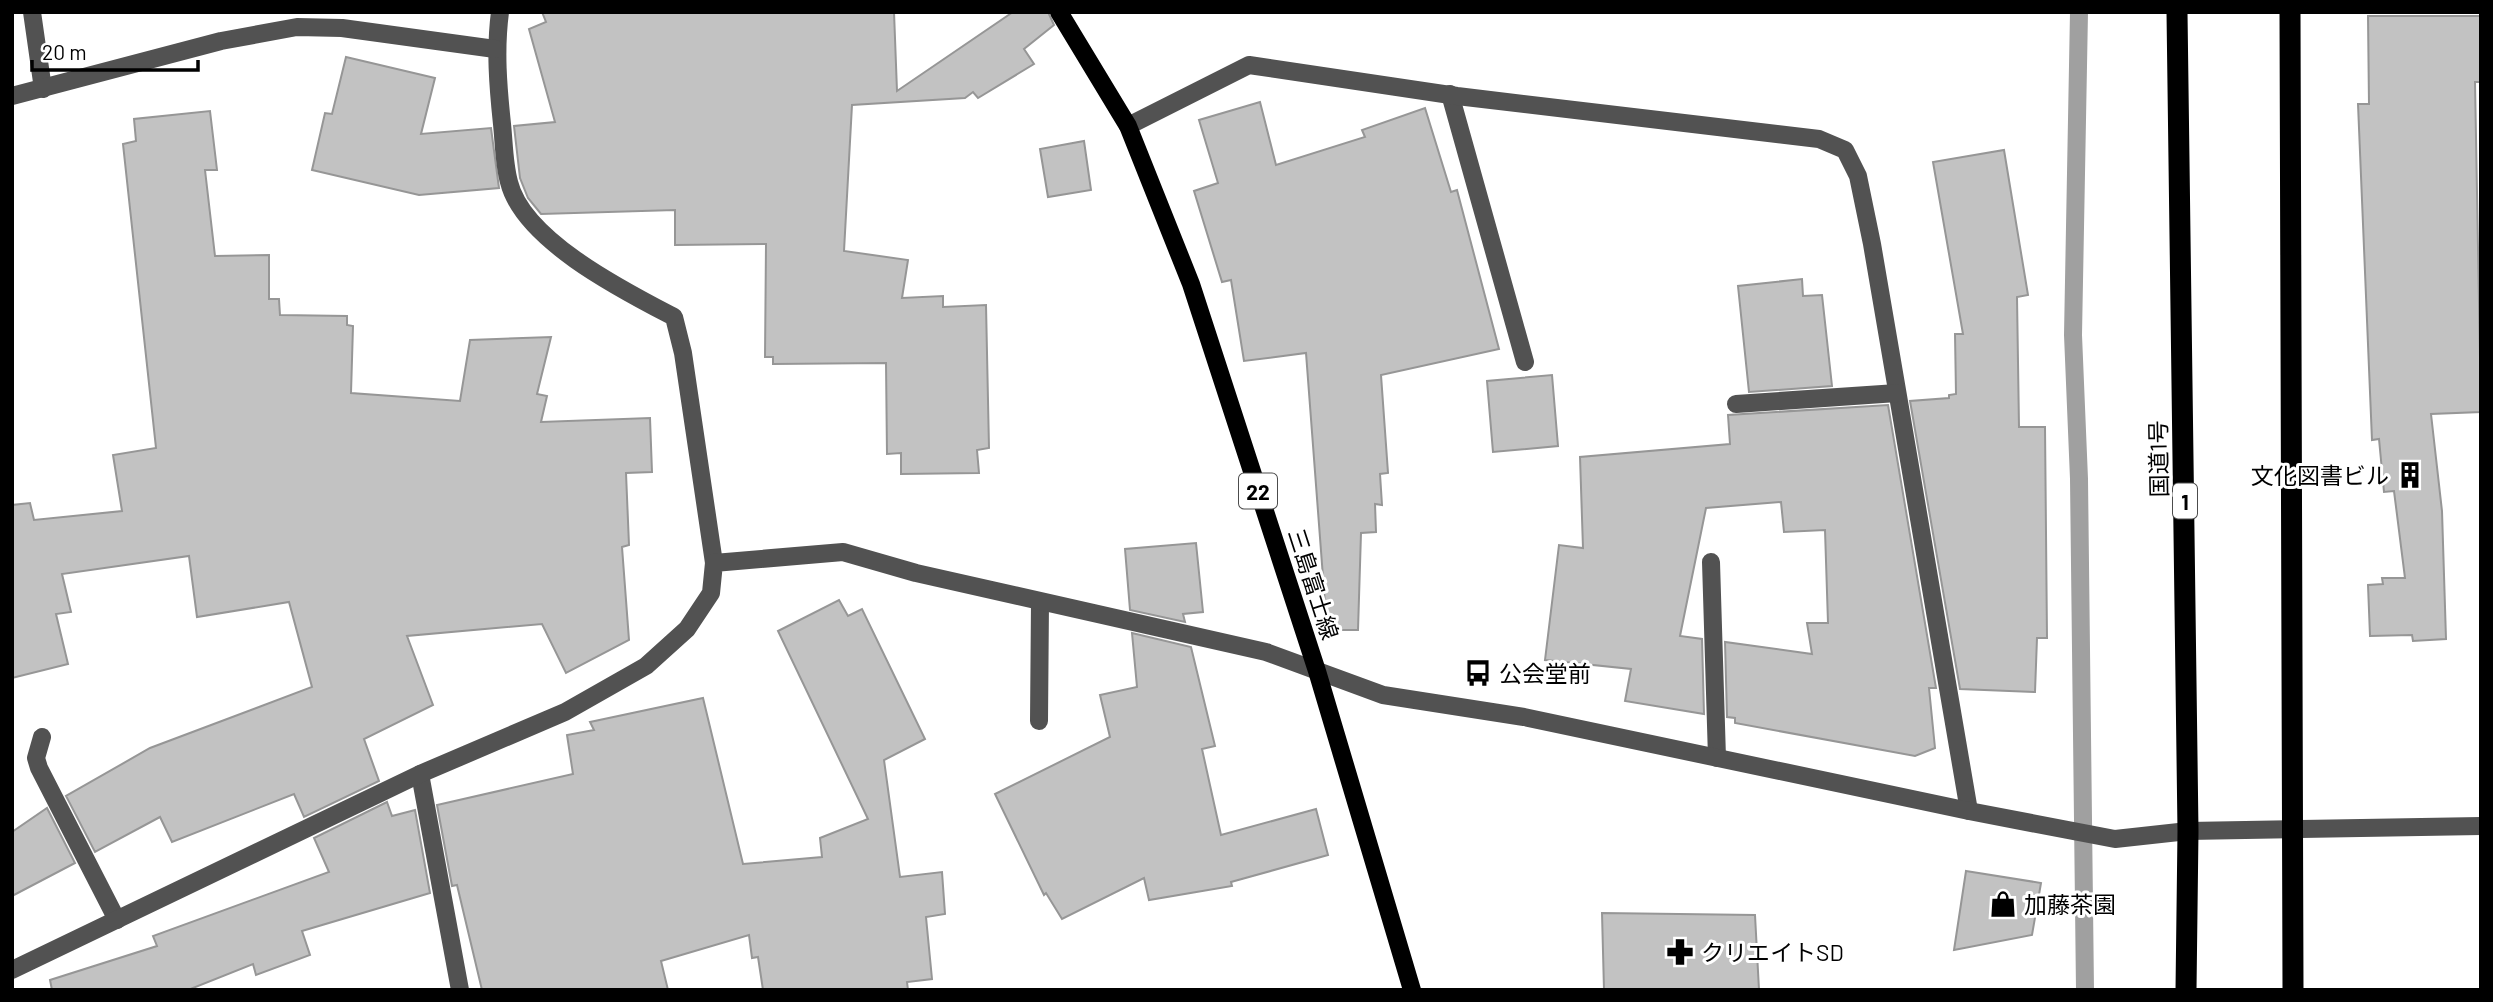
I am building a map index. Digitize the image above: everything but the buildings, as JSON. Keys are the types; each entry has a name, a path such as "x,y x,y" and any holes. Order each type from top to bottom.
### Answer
{"highway":[{"name":"国道1号","path":"2177,12 2188,831 2186,990"},
{"path":"2290,12 2293,990"}],"main road":[{"name":"三島富士線","path":"1059,12 1128,126 1191,284 1317,671 1412,990"}],"street":[{"path":"32,12 43,89"},
{"path":"12,970 421,774 565,712 646,666 687,629 710,593 714,563 683,353 674,317 634,296 545,238 522,212 509,183 495,49 500,12"},
{"path":"12,96 221,41 297,27 342,28 495,49"},
{"path":"1128,126 1249,65 1450,94 1819,139 1845,150 1858,176 1969,811"},
{"path":"1450,94 1525,362"},
{"path":"1736,404 1897,393"},
{"path":"714,563 843,552 1040,602 1266,652 1383,695 1524,717 2115,839 2188,831 2481,826"},
{"path":"1711,562 1717,758"},
{"path":"1039,721 1040,602"},
{"path":"42,737 36,758 39,768 117,920"},
{"path":"421,774 460,990"}],"waterway":[{"path":"2079,12 2073,335 2079,479 2085,990"}],"place":[{"name":"文化図書ビル","path":"2410,475"},
{"name":"公会堂前","path":"1478,673"},
{"name":"加藤茶園","path":"2003,904"},
{"name":"クリエイトSD","path":"1680,952"}]}
